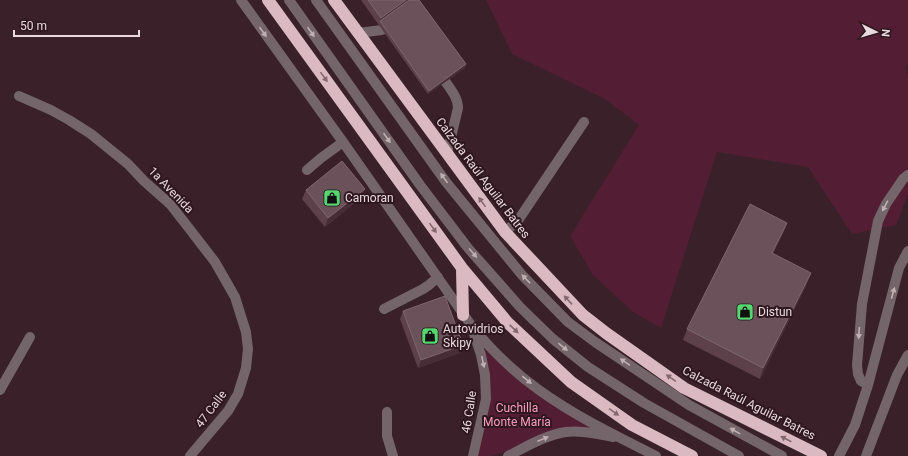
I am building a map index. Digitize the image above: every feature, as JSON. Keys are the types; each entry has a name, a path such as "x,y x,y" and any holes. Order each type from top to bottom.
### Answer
{"highway":[{"path":"268,0 462,268 508,323 571,382 632,425 692,456"},
{"name":"Calzada Raúl Aguilar Batres","path":"334,0 505,232 583,315 684,388 821,456"},
{"path":"462,268 464,315"}],"street":[{"path":"241,0 343,142 471,325 496,354 539,390 564,407 656,456"},
{"path":"289,0 420,184 468,248 520,307 553,339 588,367 644,403 739,456"},
{"path":"316,0 446,182 522,275 568,322 595,342 689,405 782,456"},
{"path":"358,33 382,30"},
{"path":"446,81 458,103 447,154"},
{"name":"1a Avenida","path":"19,96 51,110 90,134 128,164 144,181 170,204 215,262 235,297 246,332 248,349"},
{"path":"505,232 520,219 584,122"},
{"path":"307,170 326,153 343,142"},
{"path":"868,385 862,381 858,374 857,365 862,304 878,221 886,204 903,179 908,175"},
{"path":"839,456 855,425 868,385 899,268 908,251"},
{"path":"384,309 423,289 438,277"},
{"name":"46 Calle","path":"471,325 484,368 486,399 473,456"},
{"path":"0,390 30,337"},
{"name":"47 Calle","path":"190,456 228,411 238,394 246,368 248,349"},
{"path":"866,456 897,375 908,355"},
{"path":"387,412 387,436 393,456"},
{"path":"508,456 521,453 547,437 566,432 585,432 621,438"}],"green space":[{"path":"486,0 908,0 908,64 906,69 908,75 908,194 896,225 852,234 808,167 717,152 661,328 633,312 593,275 570,236 639,125 605,99 512,54"},
{"name":"Cuchilla Monte María","path":"481,338 531,388 621,438 587,428 491,456 474,456 489,403"}],"building":[{"path":"368,0 406,0 381,18"},
{"path":"409,0 419,0 466,64 429,91 380,21"},
{"name":"Camoran","path":"342,161 365,189 328,218 306,190"},
{"name":"Distun","path":"750,204 787,223 772,253 811,273 763,368 687,329"},
{"name":"Autovidrios Skipy","path":"445,296 463,345 421,360 403,311"}],"place":[{"name":"Camoran","path":"332,198"},
{"name":"Distun","path":"745,312"},
{"name":"Autovidrios Skipy","path":"430,336"}]}
